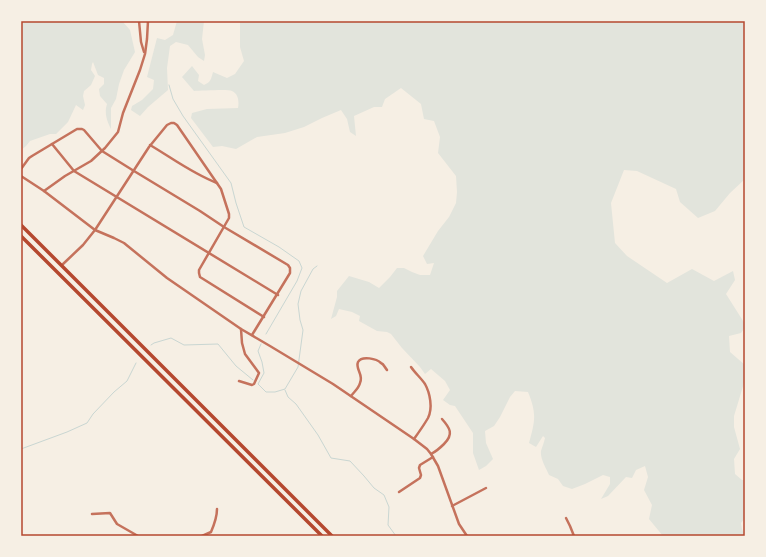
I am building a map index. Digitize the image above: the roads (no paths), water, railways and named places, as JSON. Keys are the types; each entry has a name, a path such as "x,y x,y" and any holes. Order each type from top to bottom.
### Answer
{"main road":[{"path":"21,225 332,536"},
{"path":"21,236 322,536"},
{"path":"56,271 62,265"}],"street":[{"path":"140,21 141,42 144,54"},
{"path":"44,191 65,176 91,161 102,151 118,132 123,113 140,70 147,39 148,21"},
{"path":"62,265 95,230 150,145 167,125 174,123 177,125 218,184 229,214 229,218 199,270 200,277 264,317"},
{"path":"21,169 29,158 77,129 82,129 102,151 288,265 290,268 290,273 278,295 252,335"},
{"path":"52,144 74,171 278,295"},
{"path":"150,145 194,172 218,184"},
{"path":"21,176 44,191 95,230 124,243 167,278 241,329 333,384 414,439 427,450 438,466 459,524 467,536"},
{"path":"239,381 252,386 259,375 258,371 244,354 241,329"},
{"path":"351,396 361,383 361,375 358,368 360,359 364,358 381,362 387,370"},
{"path":"411,367 428,391 431,403 428,417 414,439"},
{"path":"399,492 420,478 421,475 418,468 420,465 432,456 448,440 450,430 442,419"},
{"path":"452,506 486,488"},
{"path":"202,536 211,532 215,522 217,509"},
{"path":"92,514 110,513 117,524 138,536"},
{"path":"566,518 574,536"}],"waterway":[{"path":"169,85 173,99 183,116 231,183 244,227 279,247 299,261 302,268 297,281 266,334"},
{"path":"261,344 258,351 264,373 258,384 266,392 275,392 285,389 298,367 303,330 298,304 301,291 313,269 317,266"},
{"path":"151,345 171,338 184,345 218,344 236,366 253,380"},
{"path":"21,449 87,423 93,414 127,381 136,363"},
{"path":"285,390 288,397 296,404 318,435 331,458 350,461 374,488 384,495 389,507 388,525 396,536"}]}
